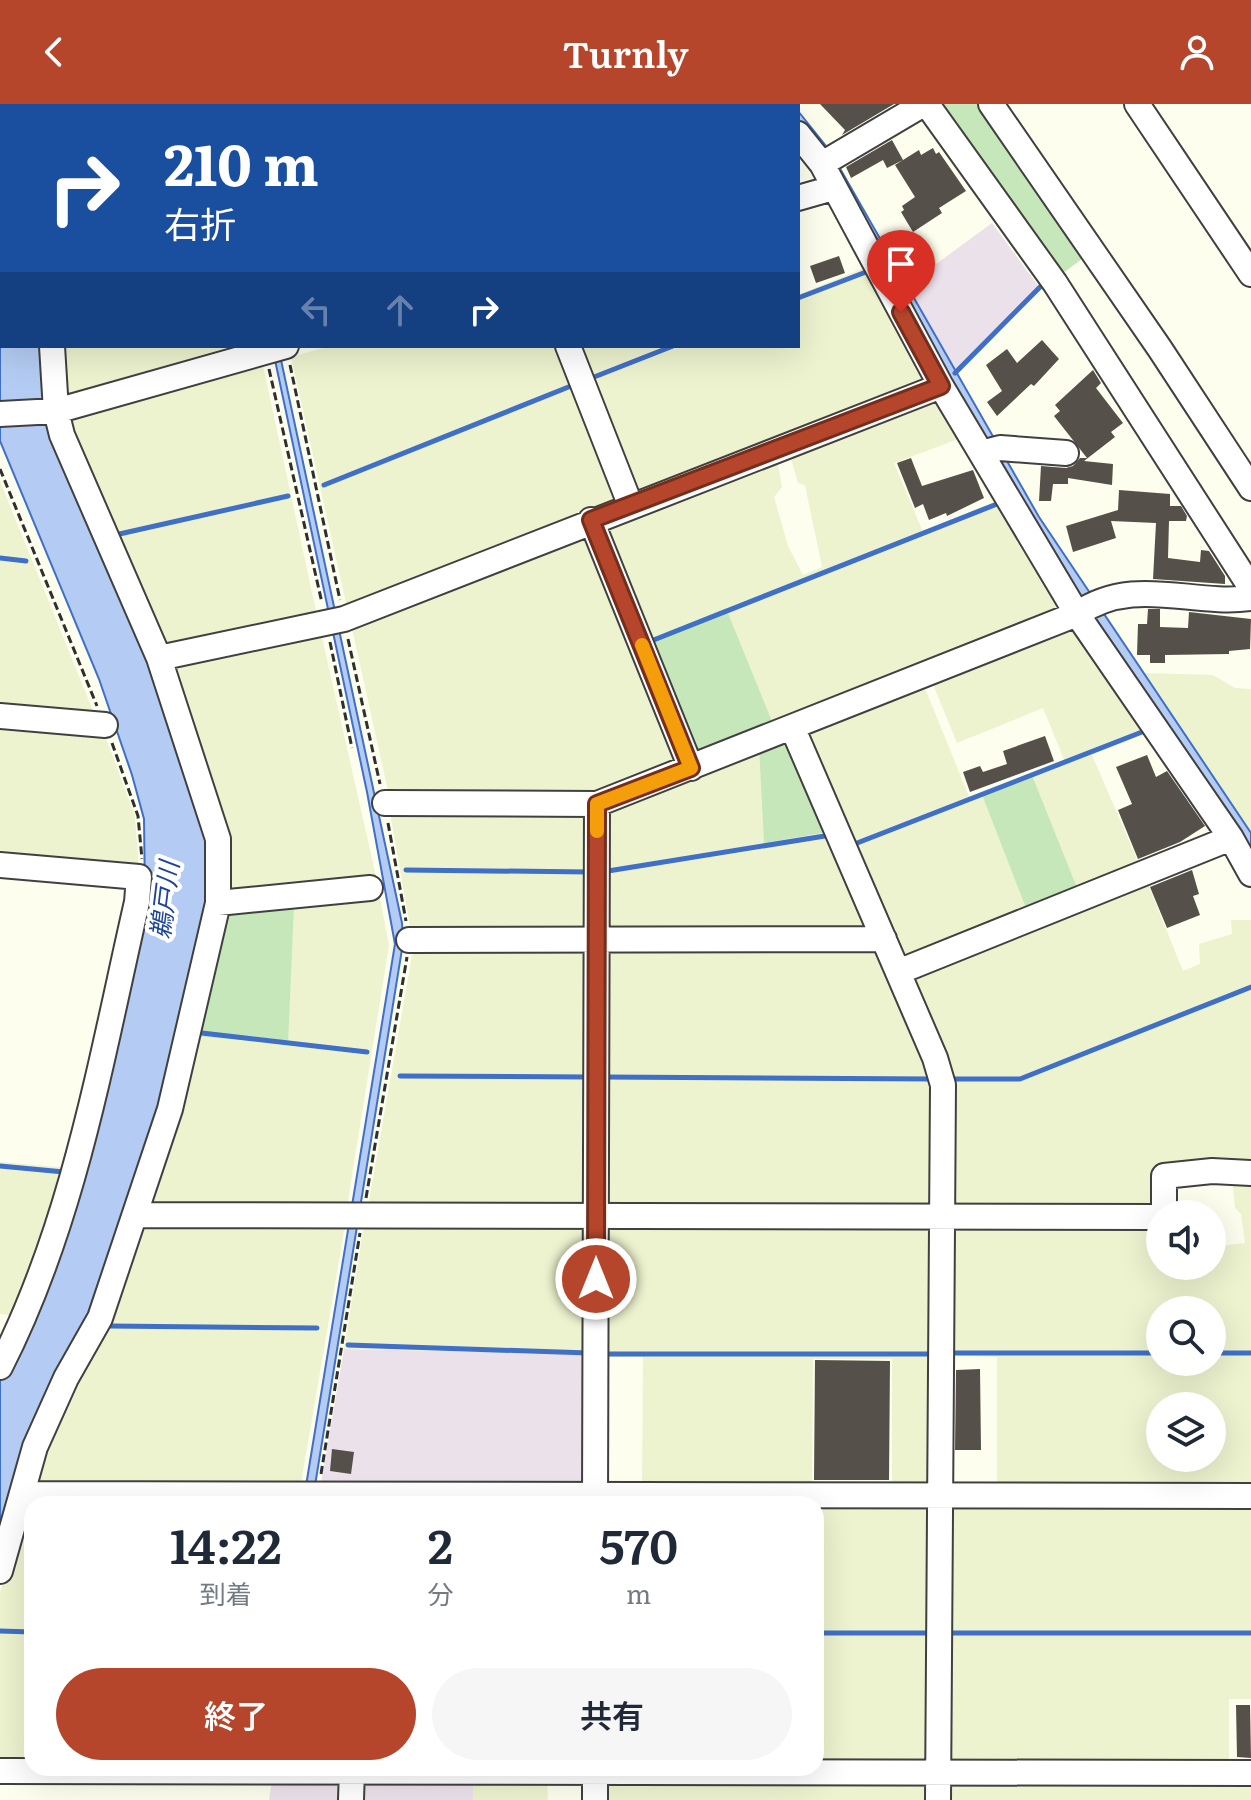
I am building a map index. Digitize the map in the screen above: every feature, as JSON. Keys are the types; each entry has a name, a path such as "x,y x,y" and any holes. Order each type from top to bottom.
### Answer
{"street":[{"path":"829,161 922,104 931,110 1055,283 1251,588"},
{"path":"991,104 1160,349 1251,488"},
{"path":"1137,104 1251,274"},
{"path":"800,136 829,161 833,188 941,386 990,451 1077,614 1231,838 1251,874"},
{"path":"800,197 833,188"},
{"path":"0,1571 35,1447 66,1378 100,1318 136,1215 170,1109 218,903 218,839 159,658 62,435 54,411 52,348"},
{"path":"0,414 54,411 279,348"},
{"path":"569,348 630,504"},
{"path":"159,658 335,621 630,504 941,386"},
{"path":"990,451 1066,453"},
{"path":"591,520 691,768"},
{"path":"385,803 597,804 793,729 1077,614 1099,599 1153,593 1251,598"},
{"path":"0,716 105,725"},
{"path":"793,729 941,1073 938,1800"},
{"path":"595,1496 597,804"},
{"path":"898,972 1231,838"},
{"path":"0,865 139,877 137,902 70,1191 12,1319 0,1367"},
{"path":"218,903 370,888"},
{"path":"409,940 884,939"},
{"path":"1163,1200 1164,1176 1212,1171 1251,1173"},
{"path":"136,1215 1146,1216"},
{"path":"22,1494 328,1496"},
{"path":"824,1497 1251,1496"},
{"path":"0,1771 24,1771"},
{"path":"824,1772 1251,1773"},
{"path":"351,1800 352,1776"},
{"path":"595,1776 595,1800"}],"path":[{"path":"279,348 335,621 385,803 409,940 354,1216 309,1494"},
{"path":"279,348 335,621 352,748"},
{"path":"0,469 105,725 138,816 143,871 139,877"}],"shaded area":[{"path":"992,223 1039,287 955,373 906,286"},
{"path":"344,1349 592,1354 592,1484 321,1484"},
{"path":"273,1776 473,1776 473,1800 269,1800"}],"green space":[{"path":"930,104 981,104 1086,256 1055,279"},
{"path":"866,267 932,385 638,499 573,348 800,348 800,294"},
{"path":"57,348 252,348 67,402"},
{"path":"323,348 565,348 625,499 348,612 291,357"},
{"path":"262,361 318,620 166,653 66,432 72,419"},
{"path":"937,391 961,438 894,463 923,532 998,500 1065,609 776,731 726,608 648,640 599,521 776,453 782,487 774,497 788,546 803,575 822,567 805,485 798,483 788,448"},
{"path":"0,481 96,718 0,709"},
{"path":"587,529 683,759 597,801 388,791 351,624"},
{"path":"726,608 776,731 697,761 648,640"},
{"path":"1076,622 1146,733 1092,755 1142,871 1080,895 1032,775 1065,762 1043,708 957,743 932,682"},
{"path":"321,633 378,885 225,898 169,665"},
{"path":"1143,673 1213,675 1235,688 1251,689 1251,833"},
{"path":"922,681 970,799 982,795 1029,916 902,966 799,731"},
{"path":"0,721 103,730 135,816 139,869 0,859"},
{"path":"785,735 833,831 764,843 759,746"},
{"path":"759,746 833,831 877,934 601,936 609,803"},
{"path":"1032,775 1080,895 1029,916 982,795"},
{"path":"389,807 594,808 593,936 419,936 410,927"},
{"path":"1145,877 1183,971 1200,964 1199,944 1232,934 1231,920 1251,920 1251,1169 1164,1171 1162,1200 1146,1200 1146,1211 948,1214 946,1084 903,973"},
{"path":"379,893 389,945 346,1213 146,1213 195,1036 294,905"},
{"path":"294,905 288,1044 195,1036 224,912"},
{"path":"880,942 932,1060 937,1210 602,1214 600,948"},
{"path":"414,944 589,944 592,1210 367,1212"},
{"path":"0,1162 70,1168 21,1309 10,1315 0,1314"},
{"path":"1232,1176 1251,1177 1251,1488 997,1485 997,1357 943,1355 944,1223 1146,1221 1146,1280 1226,1280 1226,1245 1245,1243 1241,1214 1235,1208"},
{"path":"365,1219 589,1219 592,1354 344,1349"},
{"path":"346,1220 300,1489 30,1489 138,1221"},
{"path":"935,1220 930,1485 892,1486 892,1359 813,1359 812,1489 642,1488 643,1357 598,1357 600,1223"},
{"path":"932,1499 935,1768 824,1768 824,1504"},
{"path":"1251,1502 1251,1699 1229,1699 1229,1771 944,1769 943,1504"},
{"path":"24,1506 24,1768 0,1768 0,1593"},
{"path":"473,1776 547,1776 548,1800 473,1800"},
{"path":"946,1777 1251,1779 1251,1800 942,1800"},
{"path":"930,1778 935,1800 602,1800 602,1780"}],"water":[{"path":"800,114 830,151 1039,517 1251,833 1251,853 1043,541 823,153 800,124"},
{"name":"鵜戸川","path":"0,348 43,348 116,577 163,703 209,850 206,904 167,1082 108,1268 0,1549 0,1376 22,1334 145,895 144,819 132,775 99,679 0,441"},
{"path":"272,348 278,348 402,923 403,943 313,1496 304,1496 395,944 367,792"}],"building":[{"path":"820,104 894,104 842,135 845,130"},
{"path":"892,140 903,160 887,168 883,160 851,178 846,167"},
{"path":"933,148 966,191 939,208 942,213 913,232 901,212 904,210 902,206 915,197 895,165 919,150 921,155"},
{"path":"839,256 845,273 816,283 810,266"},
{"path":"1042,340 1059,359 1034,386 1031,384 997,416 987,402 1002,391 986,365 1007,349 1017,363"},
{"path":"1093,370 1101,383 1096,388 1123,423 1111,432 1115,437 1084,461 1113,464 1112,485 1068,478 1068,484 1053,484 1051,501 1039,501 1041,466 1066,468 1073,466 1080,458 1087,458 1054,416 1060,411 1055,405"},
{"path":"911,458 922,486 973,470 984,498 947,516 946,513 929,520 923,504 915,508 897,463"},
{"path":"1119,490 1170,494 1170,506 1181,506 1187,516 1186,521 1169,521 1168,558 1200,562 1201,550 1209,551 1225,576 1225,584 1153,579 1156,523 1111,521 1116,538 1073,552 1066,526 1118,510"},
{"path":"1148,609 1160,609 1160,627 1188,628 1189,612 1251,619 1250,649 1229,651 1229,654 1165,655 1165,663 1150,663 1150,655 1137,655 1138,624 1147,624"},
{"path":"1045,736 1054,761 970,792 963,772 980,766 983,772 1007,764 1003,751"},
{"path":"1147,755 1156,777 1167,771 1205,826 1180,842 1138,859 1118,810 1132,804 1116,767"},
{"path":"1192,870 1199,894 1193,896 1200,915 1167,928 1150,887"},
{"path":"815,1360 890,1361 889,1480 814,1480"},
{"path":"980,1369 981,1450 955,1450 956,1370"},
{"path":"332,1449 354,1452 351,1474 330,1471"},
{"path":"1236,1705 1250,1705 1251,1758 1237,1757"}],"waterway":[{"path":"800,297 866,272"},
{"path":"955,373 1044,283"},
{"path":"589,379 668,348"},
{"path":"324,485 576,384"},
{"path":"115,535 288,496"},
{"path":"646,643 997,504"},
{"path":"0,558 26,561"},
{"path":"852,845 1142,732"},
{"path":"608,871 831,835"},
{"path":"406,870 590,872"},
{"path":"949,1079 1020,1079 1251,987"},
{"path":"202,1033 367,1052"},
{"path":"400,1076 589,1077"},
{"path":"603,1077 932,1079"},
{"path":"0,1166 64,1172"},
{"path":"110,1326 317,1328"},
{"path":"348,1345 589,1353"},
{"path":"946,1353 1146,1353"},
{"path":"1226,1353 1251,1353"},
{"path":"601,1354 934,1354"},
{"path":"0,1631 24,1632"},
{"path":"824,1633 931,1633"},
{"path":"948,1633 1251,1633"}],"slow traffic":[{"path":"597,831 597,804 691,768 642,645"}],"route":[{"path":"596,1279 597,804 691,768 591,520 941,386 901,312"}]}
